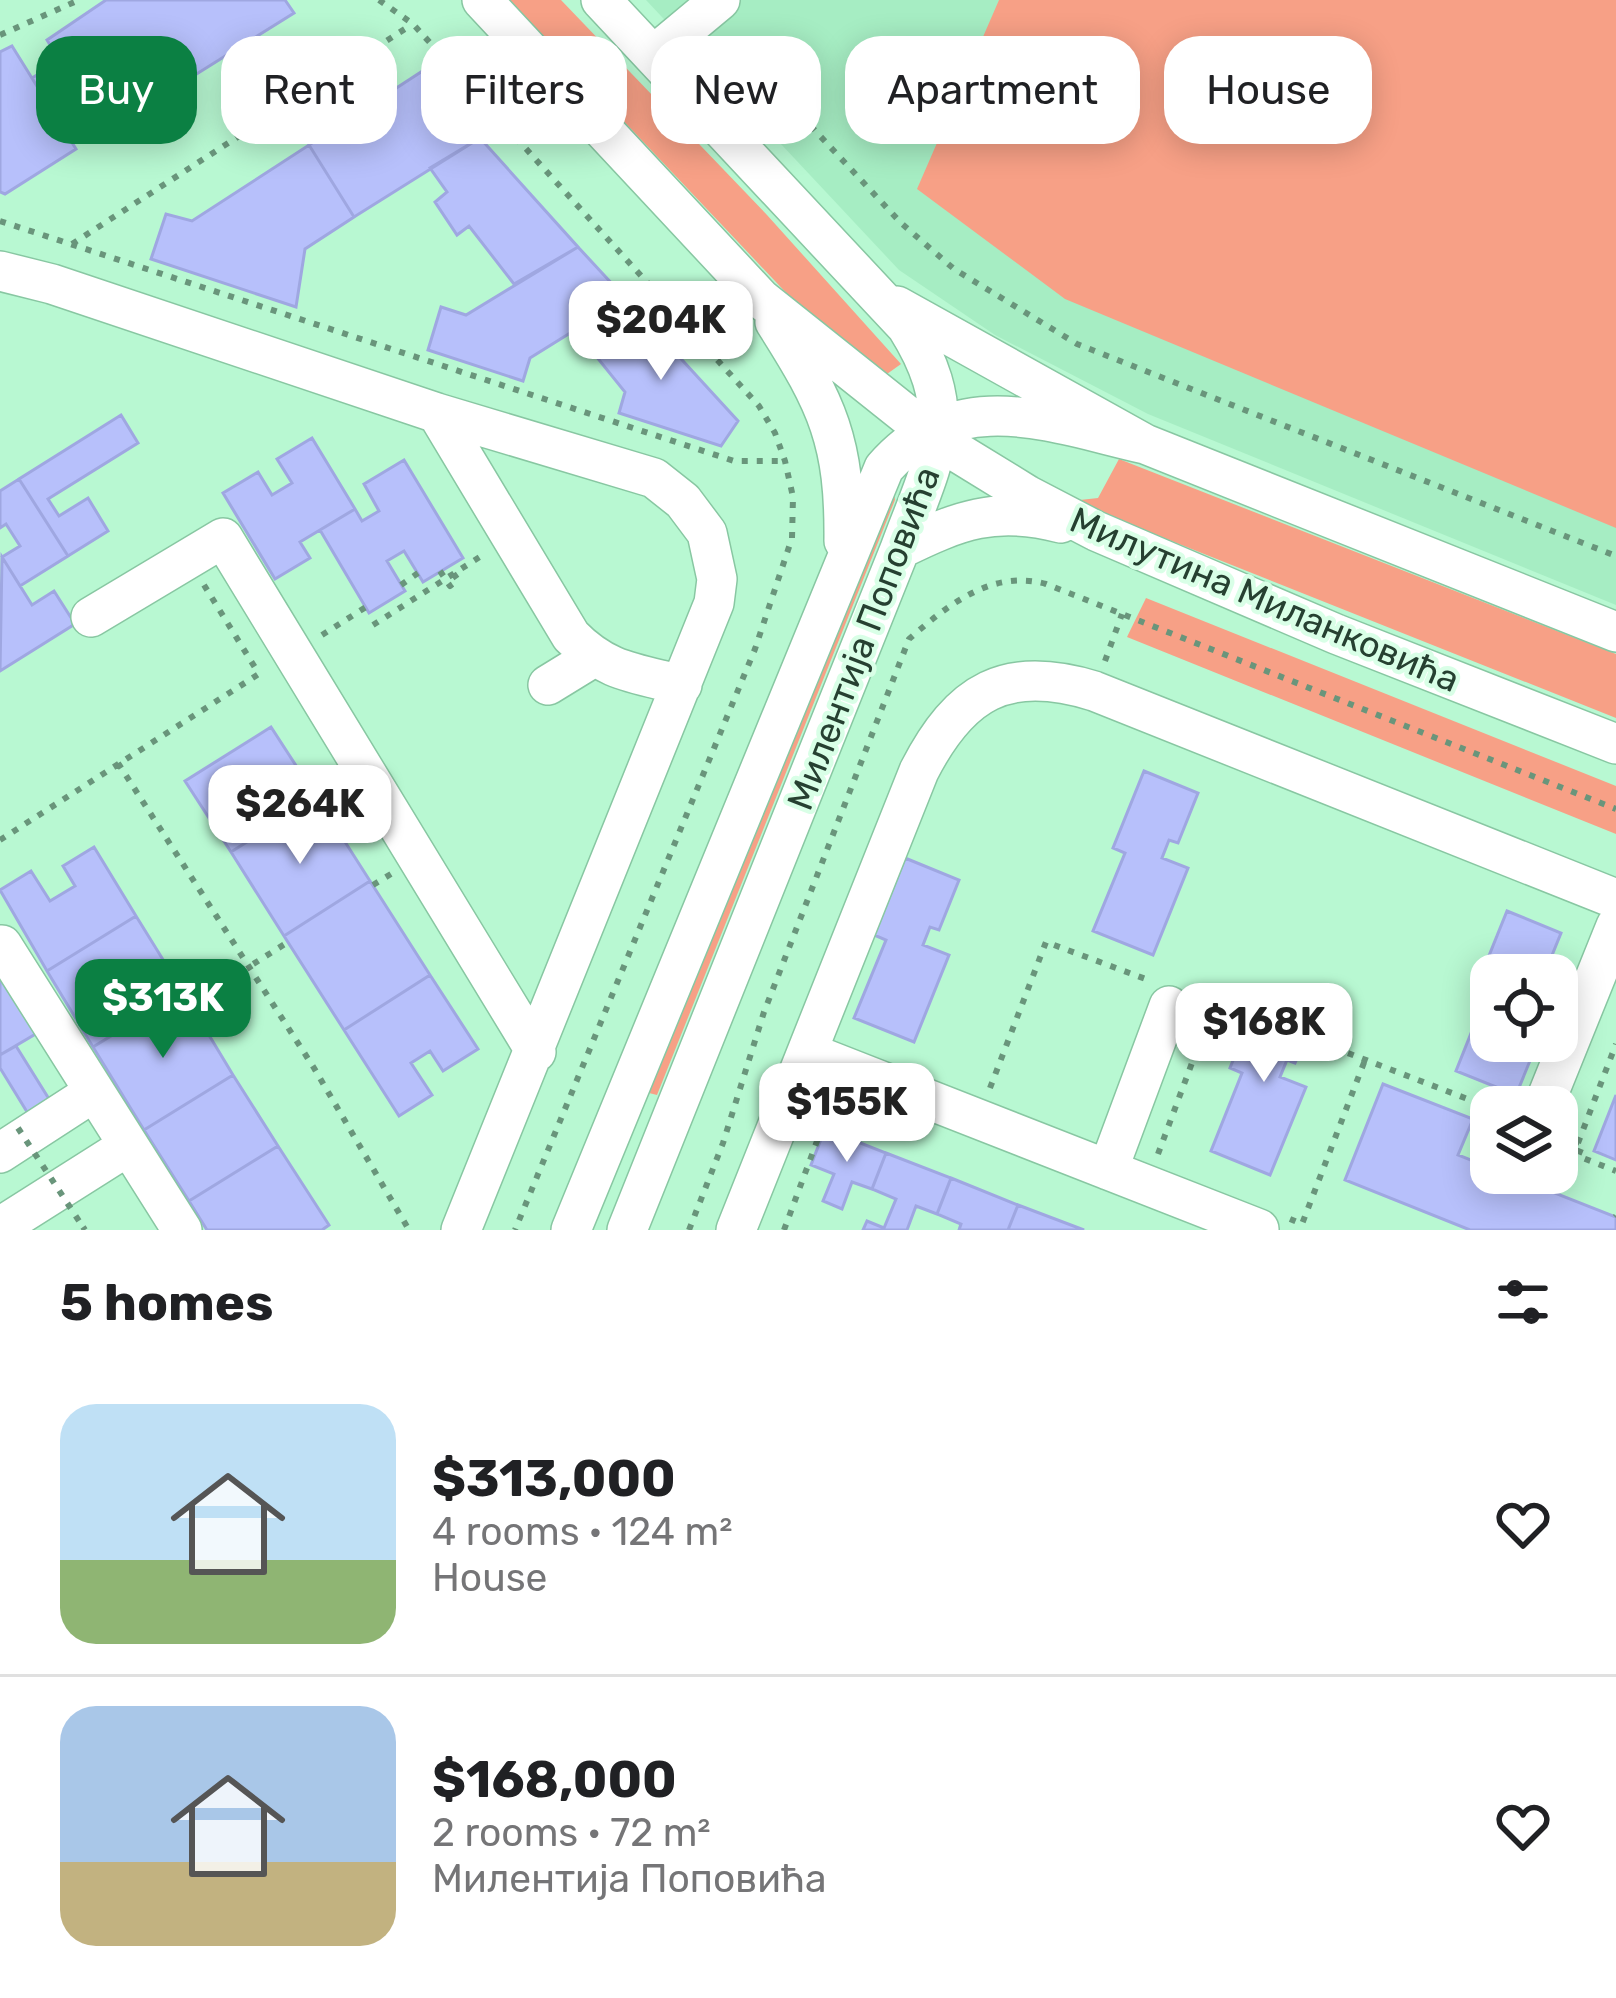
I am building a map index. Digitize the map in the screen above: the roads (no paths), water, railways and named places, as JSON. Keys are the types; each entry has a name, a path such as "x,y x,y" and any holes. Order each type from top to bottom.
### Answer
{"street":[{"name":"Милентија Поповића","path":"482,0 760,299 935,432"},
{"name":"Милентија Поповића","path":"601,0 651,53"},
{"path":"676,36 712,6"},
{"name":"Милентија Поповића","path":"627,1230 900,549 935,432 936,393 921,348 882,298 737,144"},
{"path":"0,271 654,478 696,514 710,541 717,579 714,603 461,1230"},
{"path":"882,298 1145,444 1616,632"},
{"path":"760,299 811,382 838,443 844,559"},
{"path":"436,412 571,636 592,658 682,685"},
{"path":"844,559 884,468 935,432 989,414 1145,444"},
{"name":"Милутина Миланковића","path":"935,432 1027,495 1096,531 1336,634 1616,744"},
{"path":"900,549 971,518 994,514 1096,531"},
{"path":"91,617 223,538 536,1052"},
{"name":"Милентија Поповића","path":"571,1230 844,559"},
{"path":"548,685 592,658"},
{"path":"736,1230 919,771 949,720 970,700 1000,685 1046,679 1094,691 1616,898"},
{"path":"1551,1086 1616,926"},
{"path":"2,945 182,1230"},
{"path":"1108,1170 1171,994"},
{"path":"808,1052 1259,1229"},
{"path":"9,1140 94,1092"},
{"path":"4,1218 128,1146"}]}
